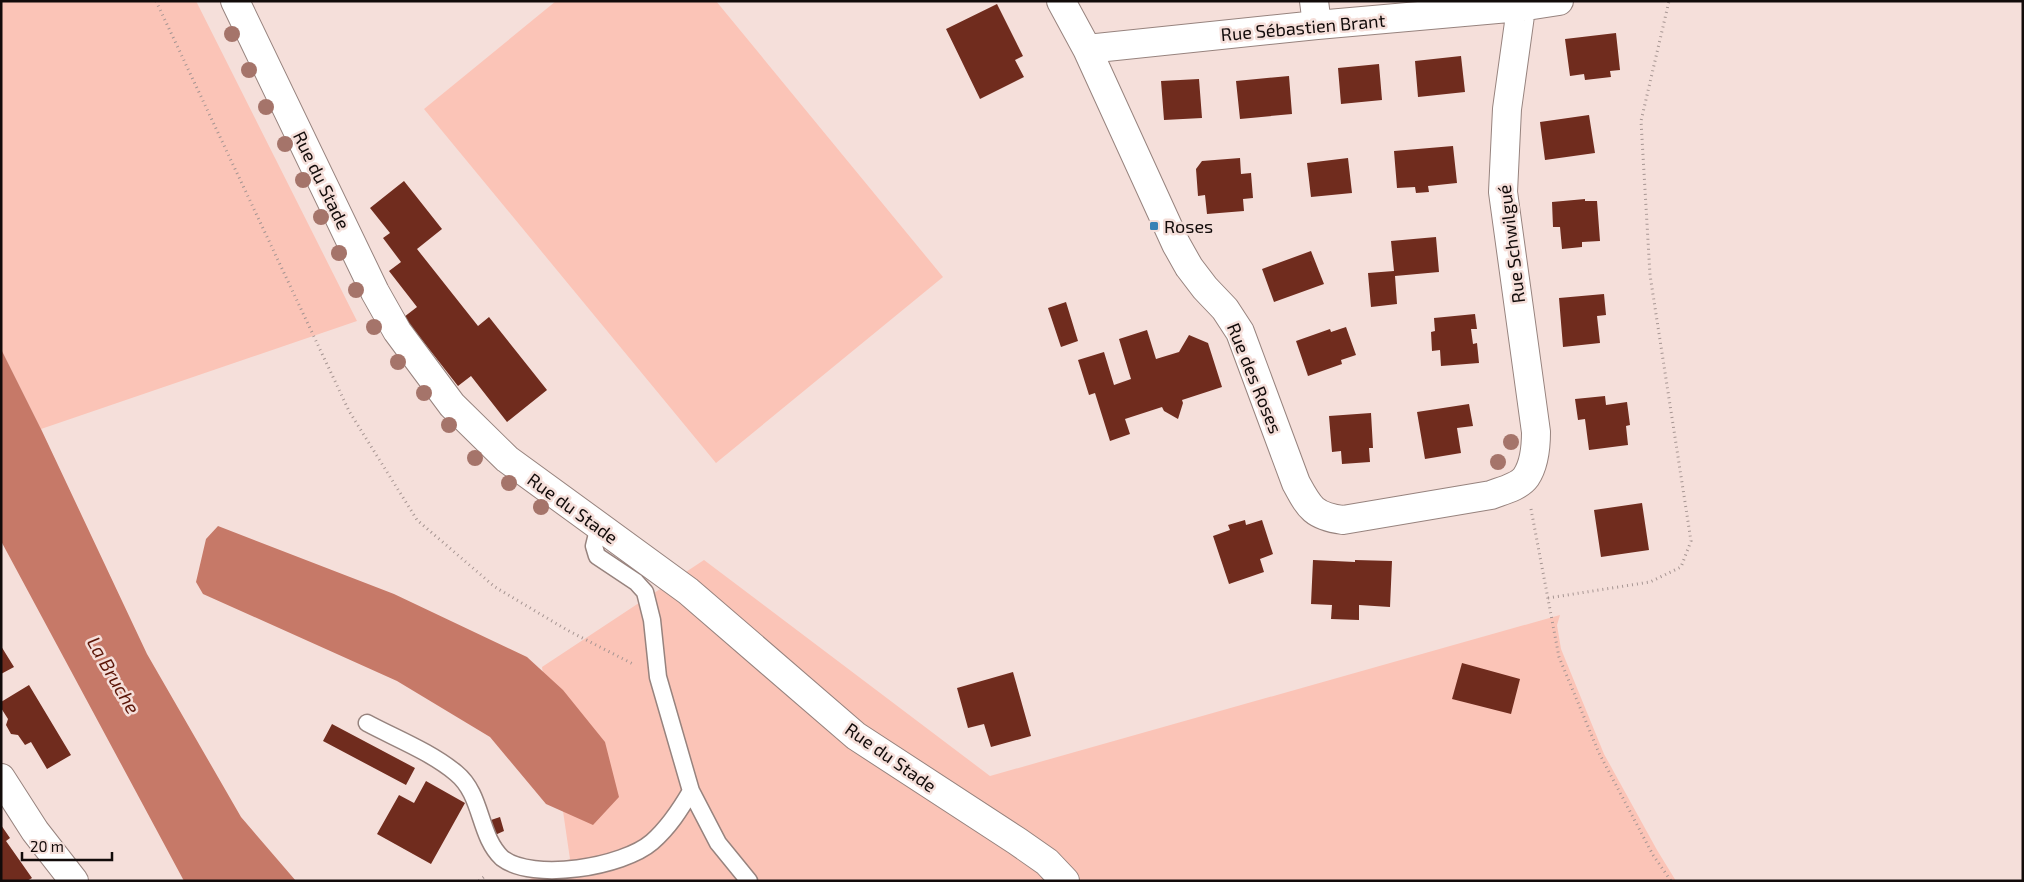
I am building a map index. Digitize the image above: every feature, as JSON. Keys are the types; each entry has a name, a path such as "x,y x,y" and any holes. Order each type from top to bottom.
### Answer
{"street":[{"name":"Rue du Stade","path":"235,1 375,292 397,332 452,405 478,433 506,459 688,591 856,736 1017,841 1046,862 1065,881"},
{"name":"Rue des Roses","path":"1061,1 1087,48 1176,244 1189,267 1224,309 1240,332 1296,482 1308,505 1325,518 1343,520 1491,495 1512,487 1525,478"},
{"name":"Rue Sébastien Brant","path":"1087,48 1316,13 1559,1"},
{"name":"Rue Schwilgué","path":"1521,4 1507,109 1503,192 1536,432 1536,446 1525,478"},
{"path":"1,778 35,831 74,881"}],"lane":[{"path":"600,526 594,546 597,556 636,582 645,592 652,620 658,677 691,791 718,843 749,881"},
{"path":"367,723 439,761 458,774 472,793 488,841 503,860 524,870 550,874 590,869 626,858 651,843 663,831 674,819 691,791"}],"path":[{"path":"156,1 349,411 418,520 495,587 567,630 658,677"},
{"path":"1548,598 1650,582 1681,567 1691,542 1650,275 1641,121 1669,1"},
{"path":"1525,478 1559,657 1599,753 1653,855 1671,881"}],"shaded area":[{"path":"1,1 196,1 357,321 41,429 1,349"},
{"path":"556,1 716,1 943,277 716,463 424,109"},
{"path":"704,560 990,776 1560,615 1557,625 1561,649 1604,754 1676,881 526,881 570,859 542,667"}],"water":[{"name":"La Bruche","path":"1,349 41,429 147,654 241,817 296,881 184,881 1,541"},
{"path":"218,526 394,594 527,657 563,690 605,742 619,797 593,825 546,804 490,737 397,681 203,594 196,582 206,539"}],"building":[{"path":"997,4 1023,56 1015,60 1024,77 980,99 946,29"},
{"path":"1616,33 1620,70 1610,71 1611,77 1585,80 1584,74 1570,76 1565,39"},
{"path":"1461,56 1465,92 1418,97 1415,61"},
{"path":"1379,64 1382,100 1341,104 1338,68"},
{"path":"1289,76 1292,114 1240,119 1236,81"},
{"path":"1199,79 1202,118 1164,120 1161,81"},
{"path":"1589,115 1595,153 1545,160 1540,122"},
{"path":"1453,146 1457,183 1428,186 1429,192 1416,193 1415,187 1397,188 1394,151"},
{"path":"1240,158 1241,174 1251,173 1253,198 1243,199 1244,211 1207,214 1205,195 1198,196 1196,169 1202,161"},
{"path":"1348,158 1352,193 1311,197 1307,163"},
{"path":"404,181 442,229 417,249 478,326 489,317 547,390 507,422 471,376 458,386 404,317 417,307 389,271 401,262 383,238 390,233 370,208"},
{"path":"1585,199 1585,201 1597,201 1600,241 1582,242 1582,247 1562,249 1560,227 1553,227 1552,202"},
{"path":"1436,237 1439,272 1395,276 1397,304 1371,307 1368,273 1394,271 1391,241"},
{"path":"1311,251 1324,284 1274,302 1262,269"},
{"path":"1604,294 1606,315 1597,316 1600,343 1563,347 1559,298"},
{"path":"1066,302 1078,341 1061,347 1048,308"},
{"path":"1475,314 1477,329 1471,329 1473,344 1477,343 1479,363 1441,366 1440,350 1432,351 1431,332 1435,331 1434,318"},
{"path":"1346,327 1356,355 1341,360 1342,364 1308,376 1296,341 1330,329 1331,332"},
{"path":"1147,330 1156,359 1179,352 1189,335 1208,343 1222,387 1182,400 1183,403 1178,419 1164,411 1162,407 1125,419 1130,434 1110,441 1095,393 1089,395 1078,360 1104,352 1114,385 1131,379 1119,339"},
{"path":"1605,396 1606,405 1627,402 1630,425 1626,426 1628,445 1589,450 1585,419 1578,420 1575,399"},
{"path":"1469,404 1473,426 1457,428 1461,453 1425,459 1417,412"},
{"path":"1371,413 1373,448 1369,448 1370,462 1342,464 1341,451 1332,452 1329,416"},
{"path":"1642,503 1649,550 1601,557 1594,510"},
{"path":"1245,520 1246,525 1262,520 1273,554 1260,559 1264,572 1229,584 1213,536 1230,530 1228,525"},
{"path":"1313,560 1392,561 1390,607 1359,605 1359,620 1331,619 1332,605 1311,604"},
{"path":"1,646 14,667 1,674"},
{"path":"1462,663 1520,679 1511,714 1452,699"},
{"path":"1013,672 1031,736 991,747 984,724 968,728 957,688"},
{"path":"29,685 71,755 47,769 31,742 25,745 18,735 11,734 6,725 8,719 1,708 1,702"},
{"path":"332,724 415,768 406,785 323,741"},
{"path":"426,781 465,803 431,864 377,834 399,795 414,803"},
{"path":"500,817 504,831 495,835 491,820"},
{"path":"1,825 10,838 6,841 32,878 27,881 1,881"}],"place":[{"name":"Roses","path":"1154,226"}]}
